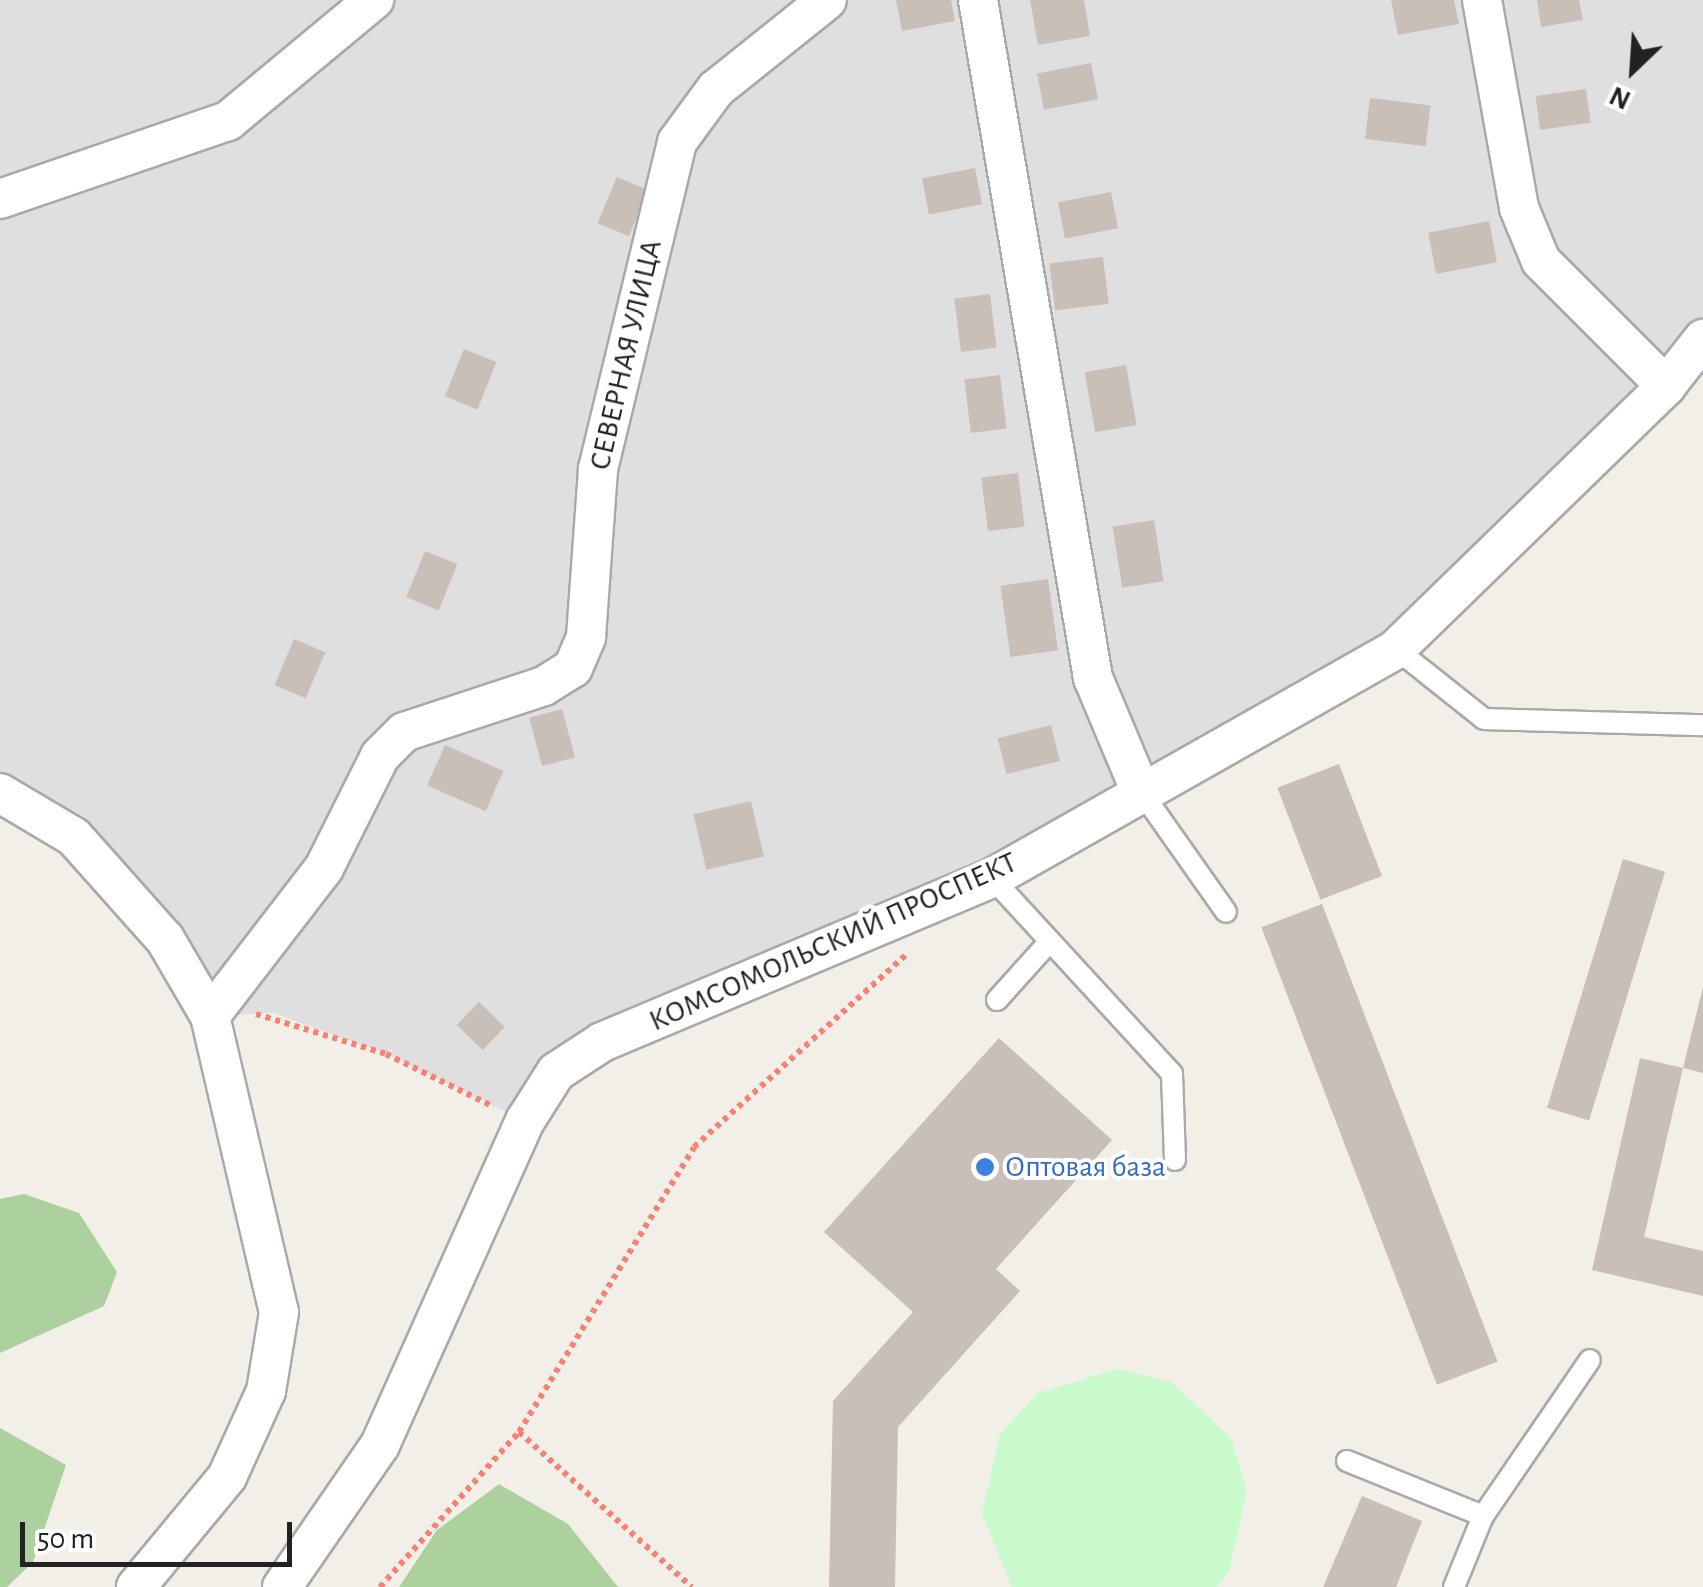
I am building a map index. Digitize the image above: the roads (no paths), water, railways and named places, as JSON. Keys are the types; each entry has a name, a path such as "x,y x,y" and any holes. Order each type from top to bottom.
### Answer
{"street":[{"path":"0,199 228,121 374,0"},
{"name":"СЕВЕРНАЯ УЛИЦА","path":"210,1016 324,868 380,756 404,732 544,686 573,668 586,636 601,451 676,142 716,89 827,0"},
{"path":"978,0 1093,678 1140,790"},
{"path":"1482,0 1519,208 1541,261 1666,386"},
{"name":"КОМСОМОЛЬСКИЙ ПРОСПЕКТ","path":"282,1587 380,1445 525,1121 556,1072 602,1042 992,878 1140,790 1396,649 1666,386 1703,340"},
{"path":"0,793 74,837 164,939 210,1016 279,1312 266,1391 226,1478 136,1587"}],"lane":[{"path":"1396,649 1484,719 1703,725"},
{"path":"1140,790 1226,912"},
{"path":"992,878 1172,1074 1175,1160"},
{"path":"997,1000 1050,941"},
{"path":"1454,1587 1482,1516 1590,1360"},
{"path":"1346,1461 1482,1516"}],"place":[{"name":"Оптовая база","path":"985,1167"}]}
